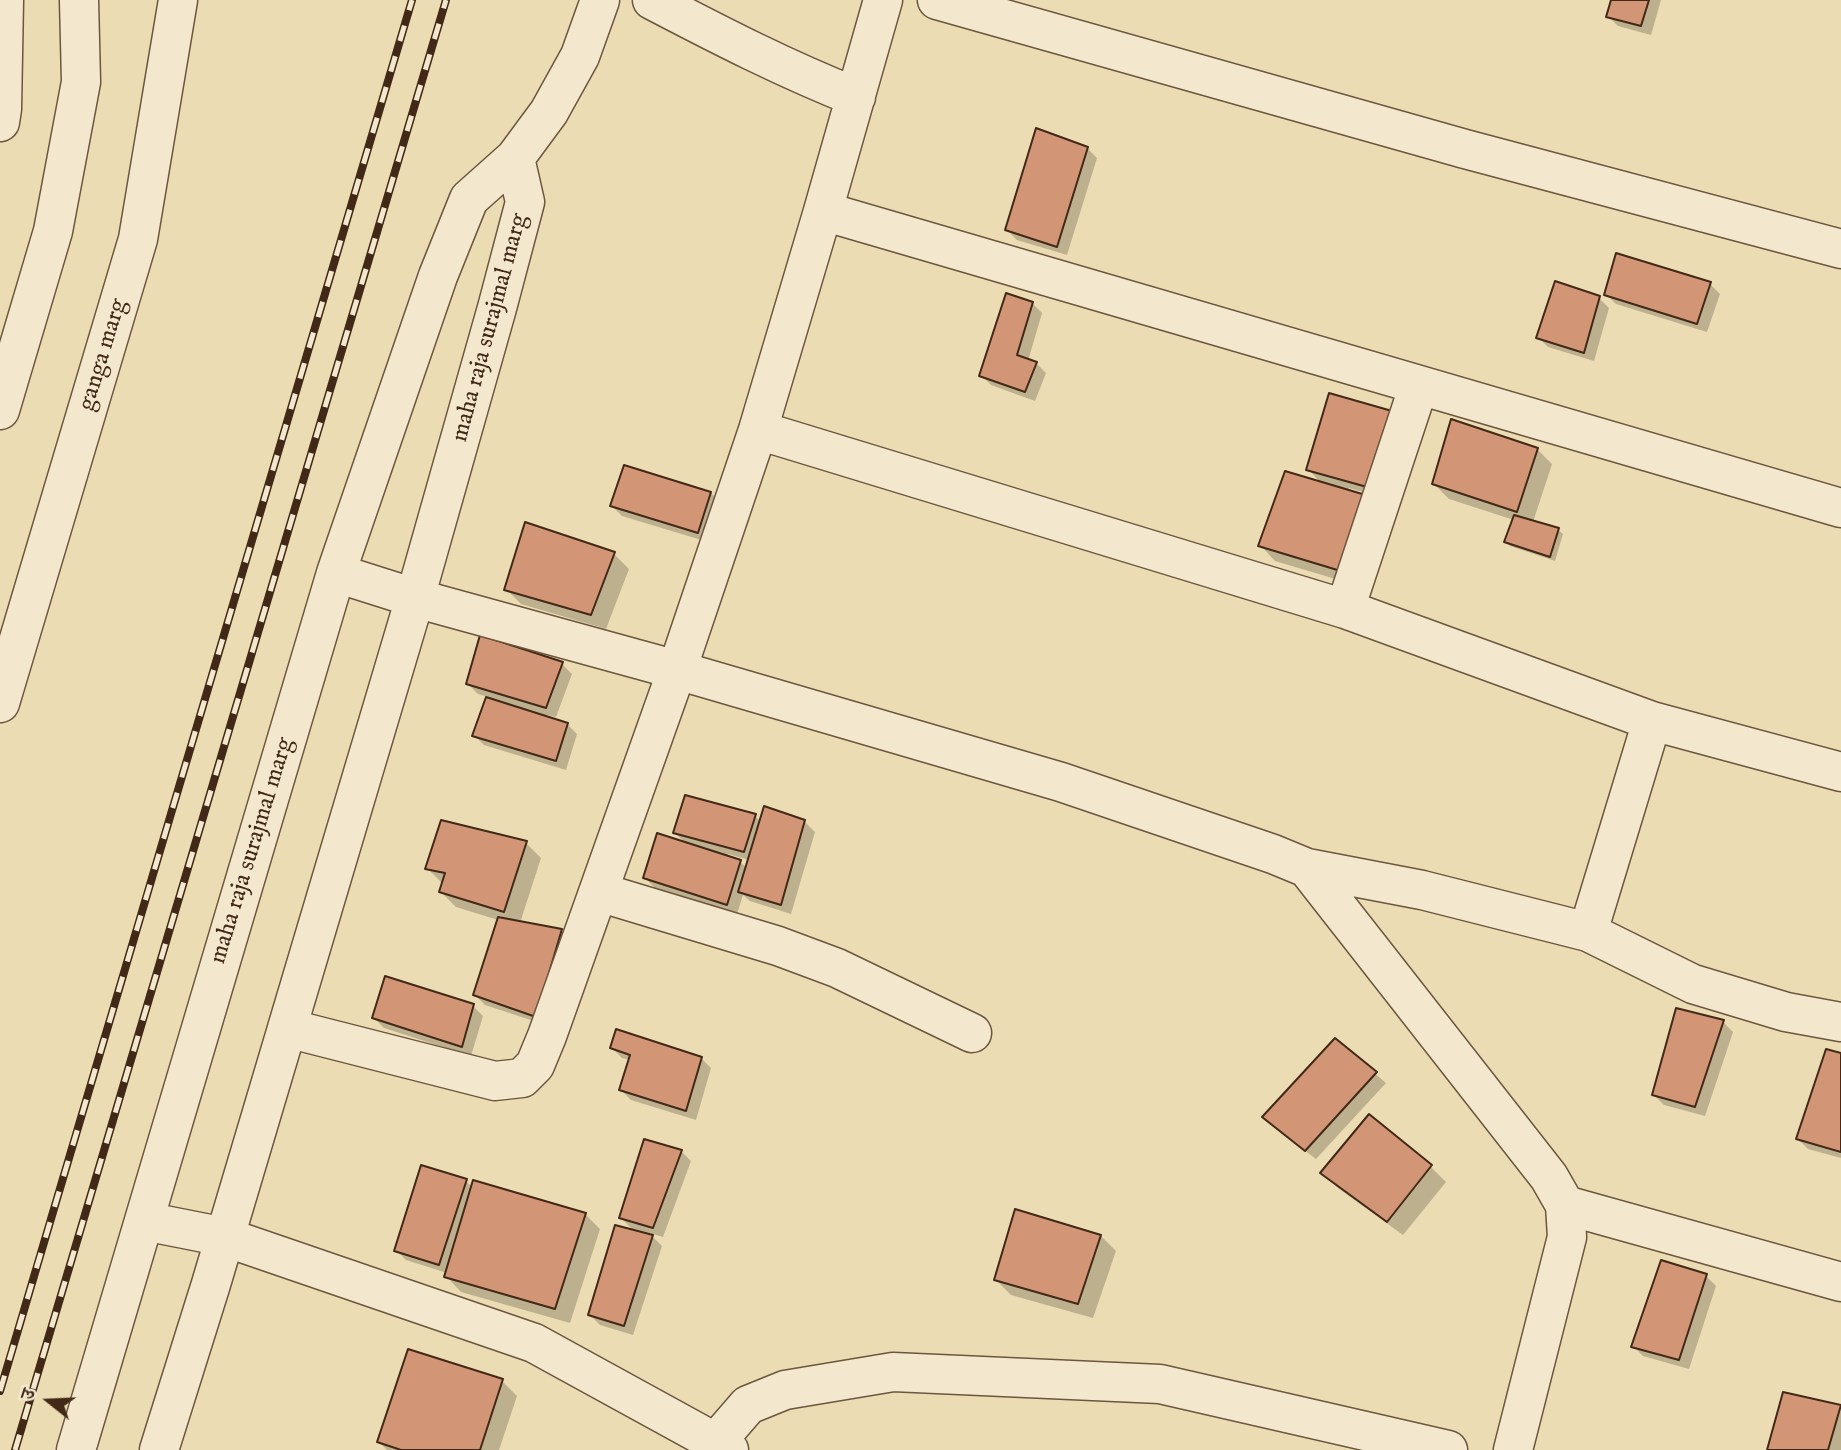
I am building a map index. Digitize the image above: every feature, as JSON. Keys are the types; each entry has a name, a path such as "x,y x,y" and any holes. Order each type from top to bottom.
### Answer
{"street":[{"path":"0,122 4,0"},
{"path":"0,410 54,232 81,82 79,0"},
{"name":"ganga marg","path":"0,704 138,239 178,0"},
{"path":"515,158 549,111 580,57 600,0"},
{"path":"652,0 742,47 856,97"},
{"path":"287,1028 495,1081 522,1078 535,1065 677,670 758,430 883,0"},
{"path":"937,0 1465,149 1841,249"},
{"name":"maha raja surajmal marg","path":"76,1450 336,572 438,276 469,199 515,158 525,202 415,598 159,1450"},
{"path":"823,211 1841,508"},
{"path":"1345,609 1419,385"},
{"path":"758,430 1345,609 1652,721 1841,772"},
{"path":"336,572 415,598 677,670 1061,782 1307,868 1422,890 1588,932 1693,985 1786,1012 1841,1022"},
{"path":"1588,932 1652,721"},
{"path":"1307,868 1549,1177 1565,1205 1567,1237 1513,1450"},
{"path":"598,892 778,946 837,968 972,1033"},
{"path":"1565,1205 1841,1282"},
{"path":"144,1221 225,1237 534,1343 723,1446 748,1405 785,1390 893,1372 1160,1384 1448,1450"}],"building":[{"path":"1611,0 1649,0 1641,26 1606,17"},
{"path":"1036,128 1088,147 1057,247 1005,230"},
{"path":"1616,253 1711,282 1697,324 1604,295"},
{"path":"1555,281 1600,296 1584,353 1536,338"},
{"path":"1006,293 1033,302 1017,355 1037,362 1025,392 979,376"},
{"path":"1329,393 1392,411 1367,487 1306,470"},
{"path":"1451,419 1538,448 1517,512 1432,484"},
{"path":"624,465 711,492 698,533 610,506"},
{"path":"1285,471 1369,496 1344,572 1258,546"},
{"path":"1514,515 1559,528 1550,557 1504,542"},
{"path":"525,522 615,552 591,615 504,590"},
{"path":"480,635 563,662 546,708 466,684"},
{"path":"486,697 568,723 556,761 472,736"},
{"path":"685,795 756,814 744,852 673,833"},
{"path":"764,806 805,820 781,905 738,892"},
{"path":"441,820 527,841 504,912 439,892 445,873 425,869"},
{"path":"657,833 741,860 727,905 643,878"},
{"path":"498,917 562,929 536,1017 473,995"},
{"path":"385,976 474,1004 462,1047 372,1018"},
{"path":"1676,1008 1724,1020 1695,1107 1652,1095"},
{"path":"616,1029 702,1057 686,1111 619,1090 630,1055 610,1048"},
{"path":"1335,1038 1377,1072 1305,1151 1262,1117"},
{"path":"1826,1049 1841,1053 1841,1152 1796,1139"},
{"path":"1369,1114 1432,1165 1387,1222 1320,1173"},
{"path":"644,1139 682,1150 653,1228 619,1218"},
{"path":"421,1165 467,1179 439,1265 394,1251"},
{"path":"473,1180 586,1213 555,1309 444,1277"},
{"path":"1015,1209 1101,1235 1078,1304 994,1280"},
{"path":"615,1225 653,1235 624,1326 588,1315"},
{"path":"1661,1260 1707,1274 1679,1360 1631,1347"},
{"path":"408,1349 503,1379 480,1450 401,1450 377,1442"},
{"path":"1783,1392 1841,1405 1828,1450 1767,1450"}],"railway":[{"path":"0,1391 412,0"},
{"path":"15,1450 446,0"}]}
